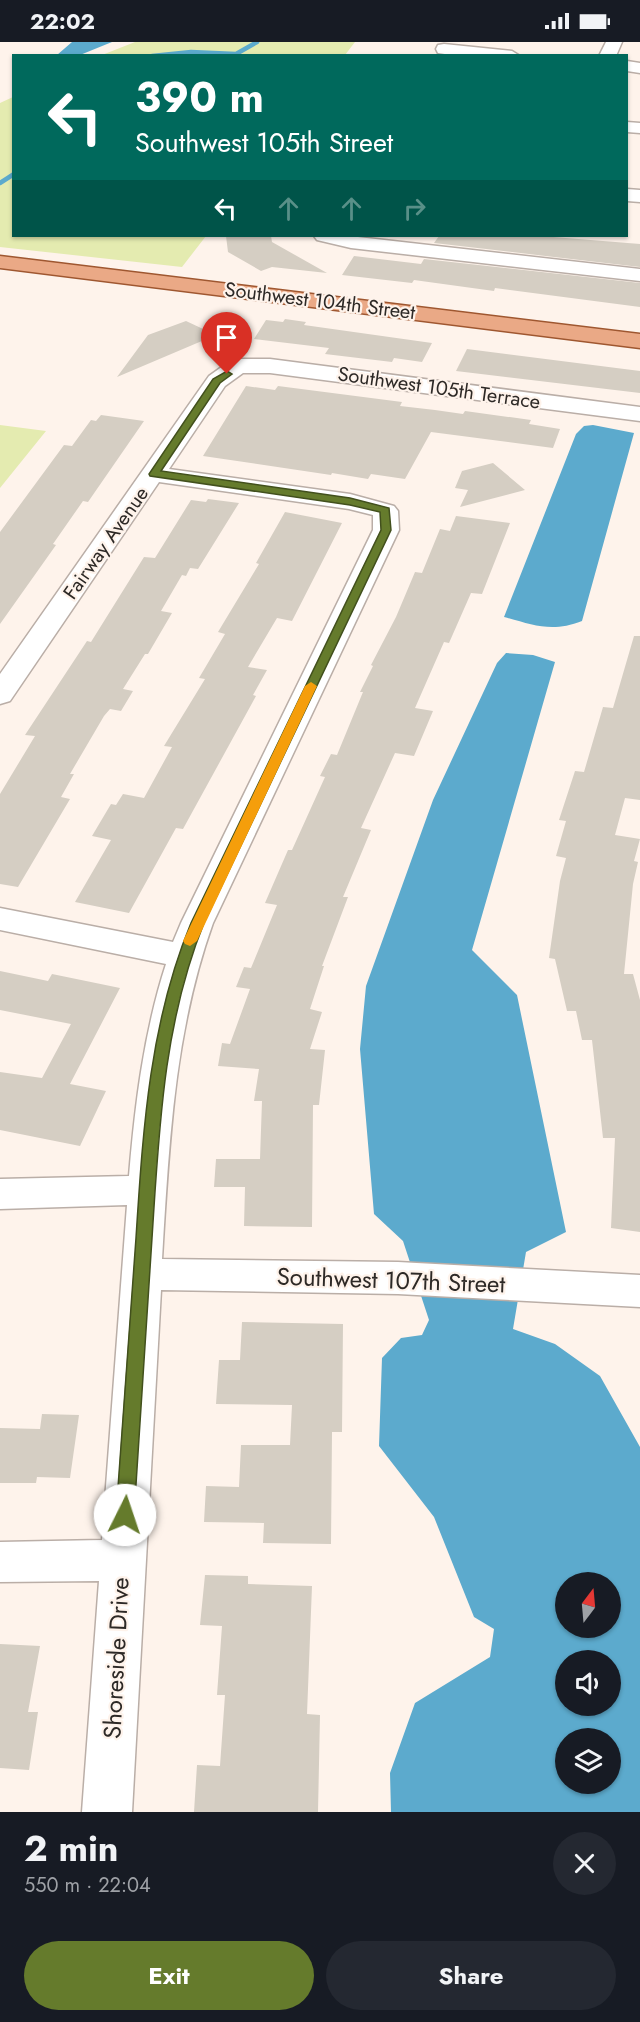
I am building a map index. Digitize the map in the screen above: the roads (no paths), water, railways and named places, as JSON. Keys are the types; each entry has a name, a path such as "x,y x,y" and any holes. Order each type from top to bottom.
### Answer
{"main road":[{"name":"Southwest 104th Street","path":"0,262 640,341"}],"street":[{"path":"444,49 493,54"},
{"path":"328,237 351,242 640,275"},
{"name":"Southwest 105th Terrace","path":"237,366 270,366 640,414"},
{"name":"Fairway Avenue","path":"0,695 217,381 237,366"},
{"name":"Shoreside Drive","path":"107,1812 147,1190 156,1078 168,1010 184,956 220,875 386,530 385,511 350,502 154,474"},
{"path":"0,919 184,956"},
{"path":"0,1194 147,1190"},
{"name":"Southwest 107th Street","path":"143,1274 344,1277 640,1291"},
{"path":"0,1562 122,1560"}],"water":[{"path":"72,42 112,42 82,54 58,54"},
{"path":"593,425 634,433 582,621 552,627 504,617 576,434 584,426"},
{"path":"506,653 533,655 555,662 472,950 517,995 566,1232 526,1252 513,1329 555,1344 600,1376 640,1447 640,1812 391,1812 390,1773 415,1703 490,1657 494,1629 474,1617 434,1517 379,1446 382,1358 401,1338 422,1335 429,1320 403,1241 374,1214 360,1049 366,986 433,800 497,663"}],"waterway":[{"path":"236,54 257,42"},
{"path":"172,54 191,52 236,54"},
{"path":"0,183 12,175"}]}
